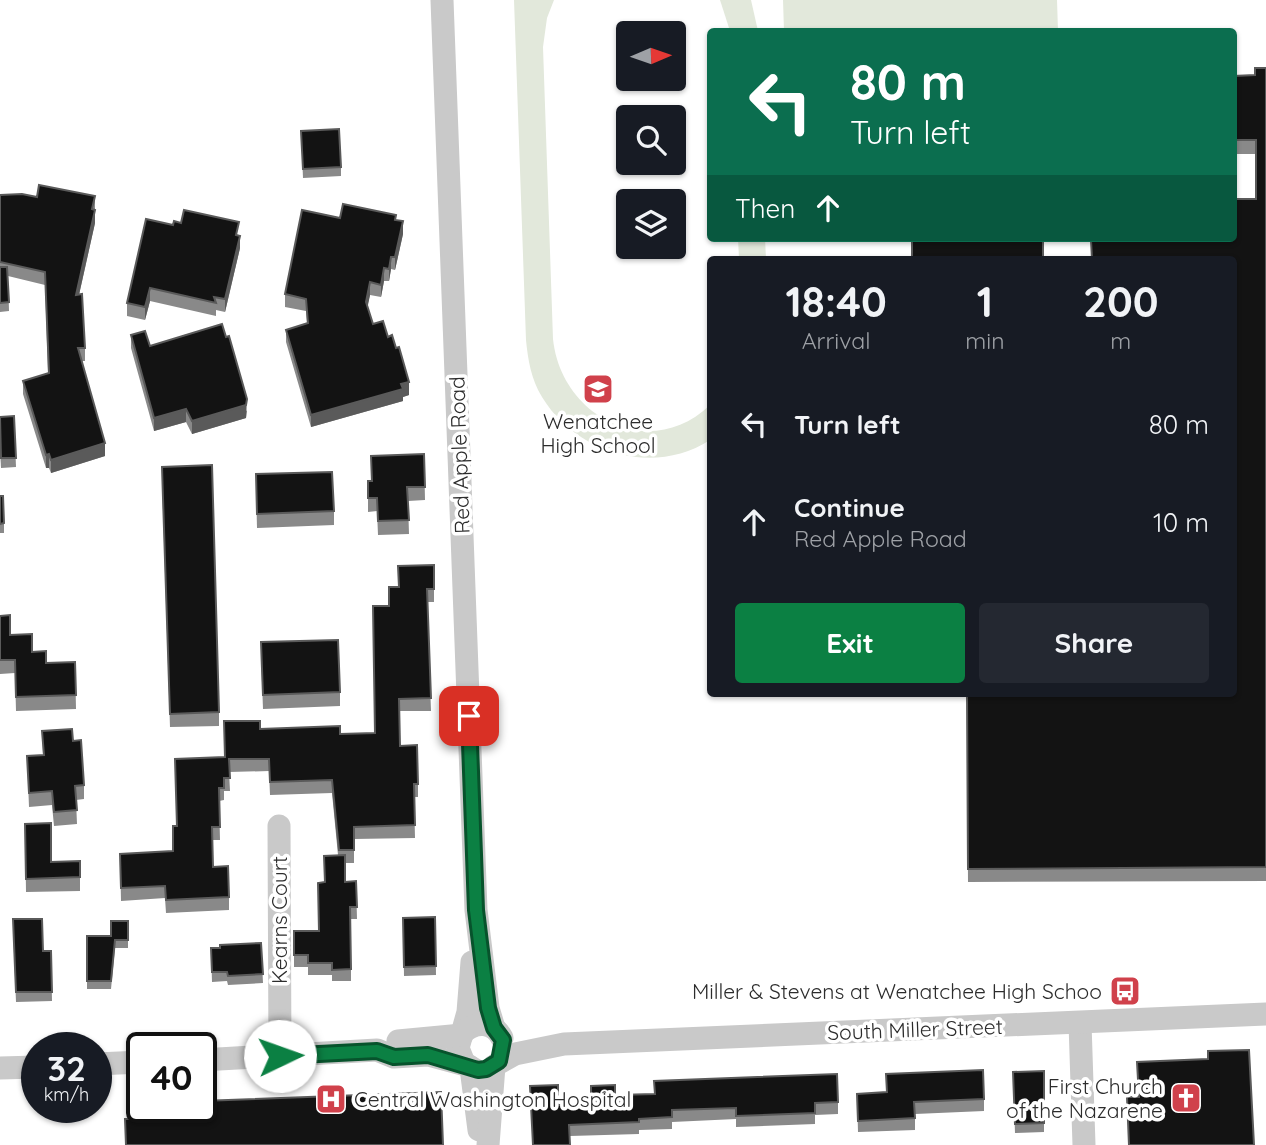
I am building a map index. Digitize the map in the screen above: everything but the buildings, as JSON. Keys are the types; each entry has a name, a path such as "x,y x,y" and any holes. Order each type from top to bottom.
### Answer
{"street":[{"name":"Red Apple Road","path":"442,0 476,910 488,1008 496,1029"},
{"name":"Kearns Court","path":"279,825 280,1056"},
{"name":"Red Apple Road","path":"462,1034 468,1012 476,910"},
{"name":"South Miller Street","path":"495,1065 515,1054 564,1044 1266,1014"},
{"path":"1080,1023 1084,1145"},
{"path":"377,1051 392,1041 462,1034 475,1025 496,1029 504,1047 495,1065 488,1145"},
{"name":"South Miller Street","path":"496,1029 511,1036 564,1044"},
{"path":"462,1034 458,1048 470,1067 480,1145"},
{"path":"217,1059 377,1051 394,1057 428,1055 486,1069 495,1065"},
{"path":"0,1068 21,1067"}],"shaded area":[{"path":"514,0 554,0 547,18 543,47 553,339 560,367 572,390 590,409 612,423 636,430 661,430 686,422 707,407 707,442 688,451 664,457 617,453 595,445 575,433 542,397 529,362"},
{"path":"720,0 751,0 757,28 729,28"},
{"path":"783,0 1057,0 1058,28 784,28"},
{"path":"738,242 765,242 766,256 739,256"}],"place":[{"name":"Wenatchee High School","path":"598,389"},
{"name":"Miller & Stevens at Wenatchee High Schoo","path":"1125,991"},
{"name":"First Church of the Nazarene","path":"1186,1098"},
{"name":"Central Washington Hospital","path":"331,1099"}],"route":[{"path":"280,1056 377,1051 394,1057 428,1055 445,1058 478,1070 494,1066 503,1054 503,1040 494,1028 488,1008 476,910 469,716"}]}
